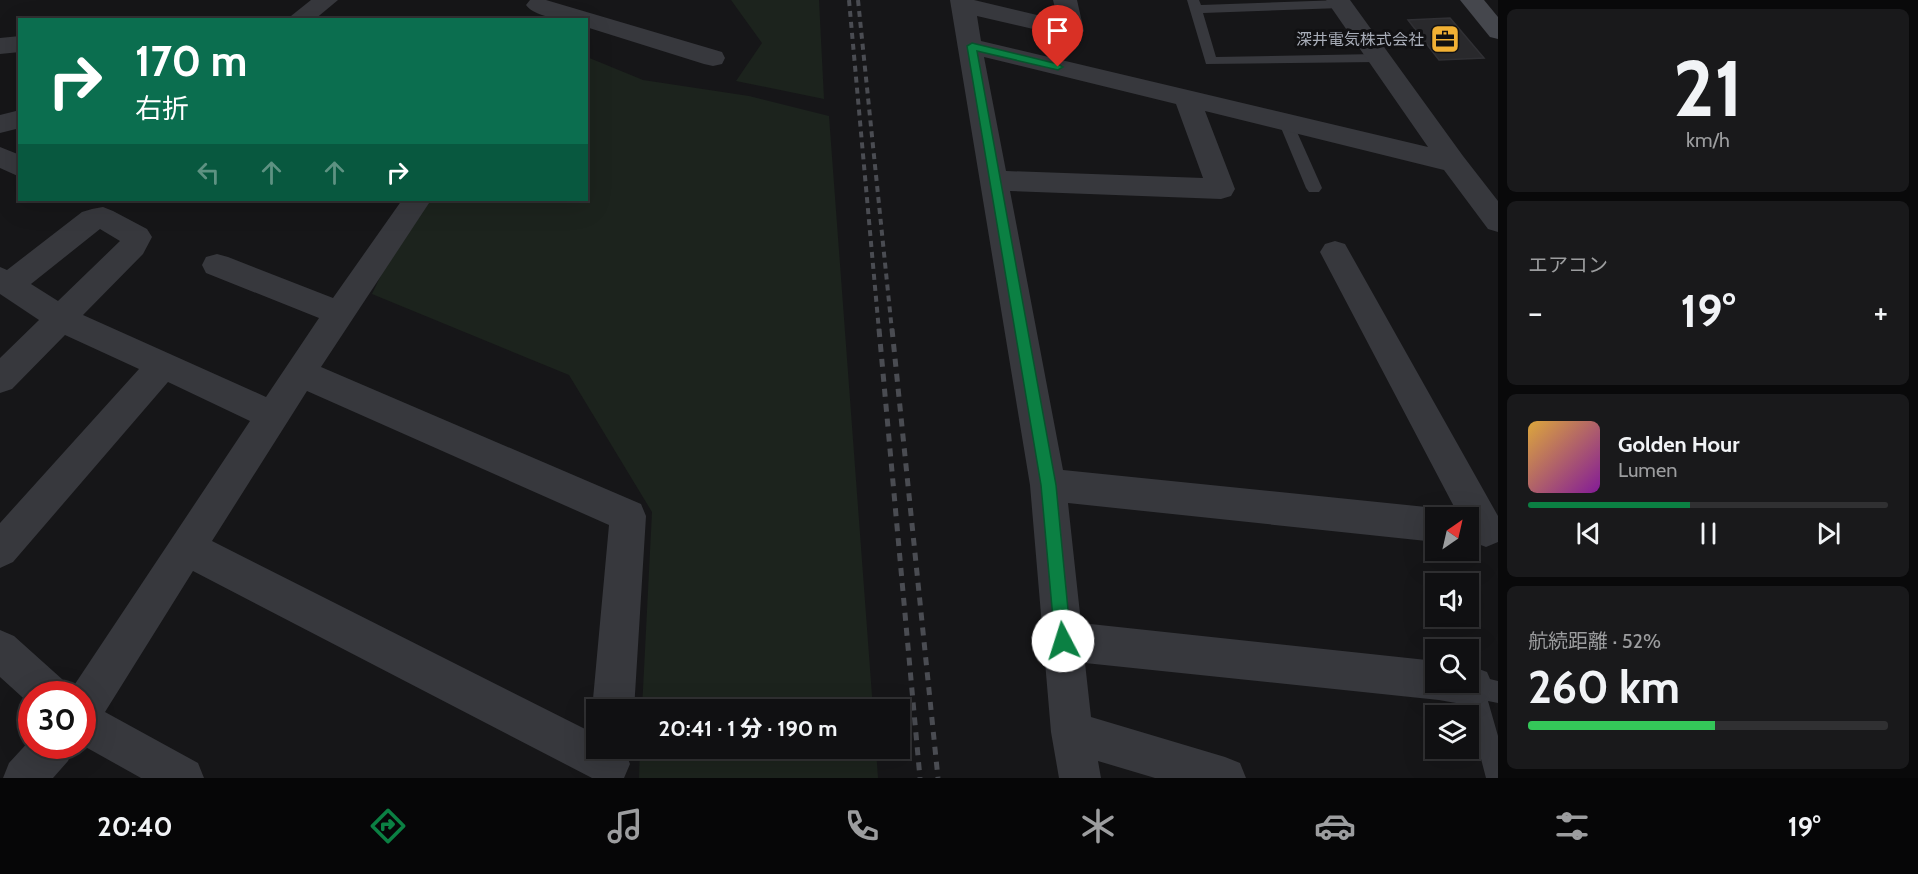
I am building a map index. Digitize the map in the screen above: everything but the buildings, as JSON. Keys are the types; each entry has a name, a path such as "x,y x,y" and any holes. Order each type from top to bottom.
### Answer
{"main road":[{"path":"1472,0 1498,32"}],"street":[{"path":"301,18 326,0"},
{"path":"1065,0 1072,31 963,3 1048,485 1072,732 1080,778"},
{"path":"1340,2 1377,58 1453,163 1498,220"},
{"path":"536,8 571,18"},
{"path":"588,23 713,58"},
{"path":"0,46 18,44"},
{"path":"972,46 1453,163"},
{"path":"995,181 1221,189 1187,99"},
{"path":"0,124 18,120"},
{"path":"0,156 18,166"},
{"path":"96,689 339,313 416,201"},
{"path":"0,379 61,319 134,246 136,237 103,218 92,220 4,282 61,319 242,400 273,417"},
{"path":"1335,252 1484,530"},
{"path":"217,265 339,313"},
{"path":"0,550 162,366"},
{"path":"300,373 628,516 614,699"},
{"path":"1048,485 1425,524"},
{"path":"188,548 609,763"},
{"path":"1063,641 1425,681"},
{"path":"0,650 35,681"},
{"path":"96,730 183,778"},
{"path":"1072,732 1225,778"},
{"path":"24,778 41,759"}],"lane":[{"path":"1340,2 1195,4 1210,61 1377,58"},
{"path":"1286,123 1314,188"},
{"path":"1466,693 1498,778"}],"shaded area":[{"path":"731,0 819,0 824,99 736,81 762,43"},
{"path":"588,57 643,80 749,96 829,116 872,699 643,699 652,512 569,375 372,294 417,201 588,201"},
{"path":"640,759 877,759 878,778 639,778"}],"railway":[{"path":"849,0 879,331"},
{"path":"858,0 892,331"},
{"path":"879,329 920,778"},
{"path":"892,329 938,778"}],"place":[{"name":"深井電気株式会社","path":"1445,39"}],"route":[{"path":"1058,67 972,46 1048,485 1063,641"}]}
